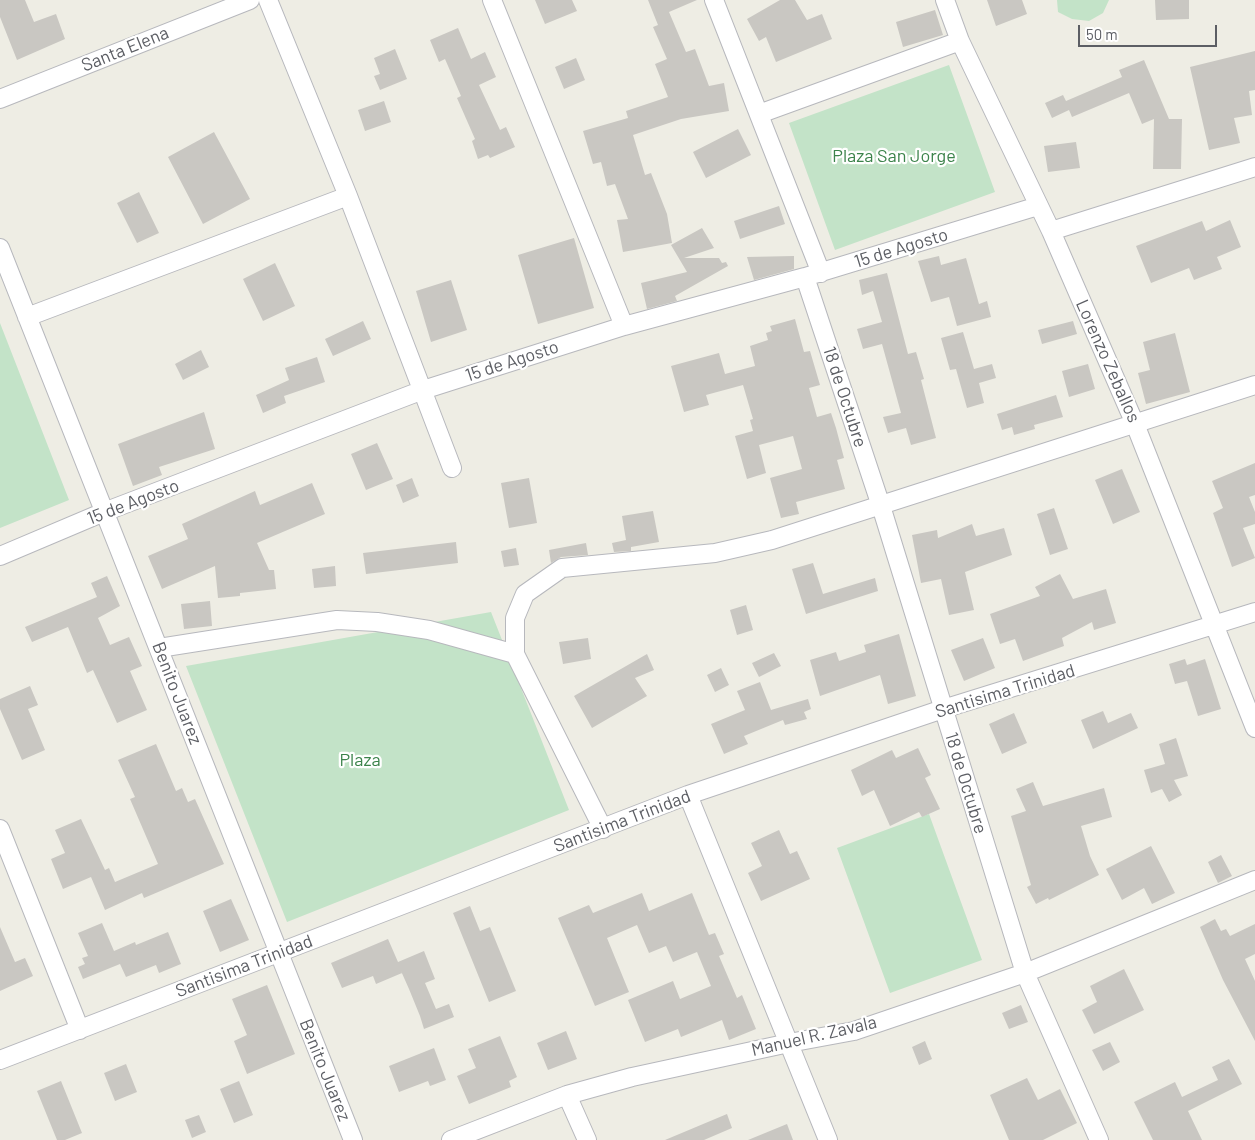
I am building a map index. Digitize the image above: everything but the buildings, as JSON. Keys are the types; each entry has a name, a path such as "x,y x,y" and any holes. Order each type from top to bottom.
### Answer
{"street":[{"name":"Santa Elena","path":"0,99 250,0"},
{"path":"268,0 348,196 452,468"},
{"path":"492,0 624,326"},
{"name":"18 de Octubre","path":"714,0 759,114 813,275 881,506 1025,973 1099,1140"},
{"name":"Lorenzo Zeballos","path":"945,0 960,41 1051,231 1135,424 1255,728"},
{"path":"759,114 960,41"},
{"path":"1051,231 1255,167"},
{"path":"27,317 348,196"},
{"name":"15 de Agosto","path":"0,556 104,512 422,390 624,326 813,275 1038,206"},
{"name":"Benito Juarez","path":"0,248 353,1140"},
{"path":"603,829 515,654 515,618 525,594 562,568 716,553 772,540 1255,385"},
{"name":"Santisima Trinidad","path":"0,1060 688,795 943,709 1215,627 1255,612"},
{"path":"159,648 337,620 377,622 429,630 515,654"},
{"path":"688,795 828,1140"},
{"path":"0,829 80,1030"},
{"name":"Manuel R. Zavala","path":"451,1140 567,1095 632,1077 854,1031 1025,973 1255,880"},
{"path":"567,1095 587,1140"}],"green space":[{"path":"1057,0 1109,0 1103,13 1089,21 1072,19 1058,12"},
{"name":"Plaza San Jorge","path":"949,65 995,192 835,250 789,123"},
{"path":"0,323 69,500 0,528"},
{"name":"Plaza","path":"491,612 569,810 287,922 186,666"},
{"path":"929,814 982,960 890,993 837,848"}]}
